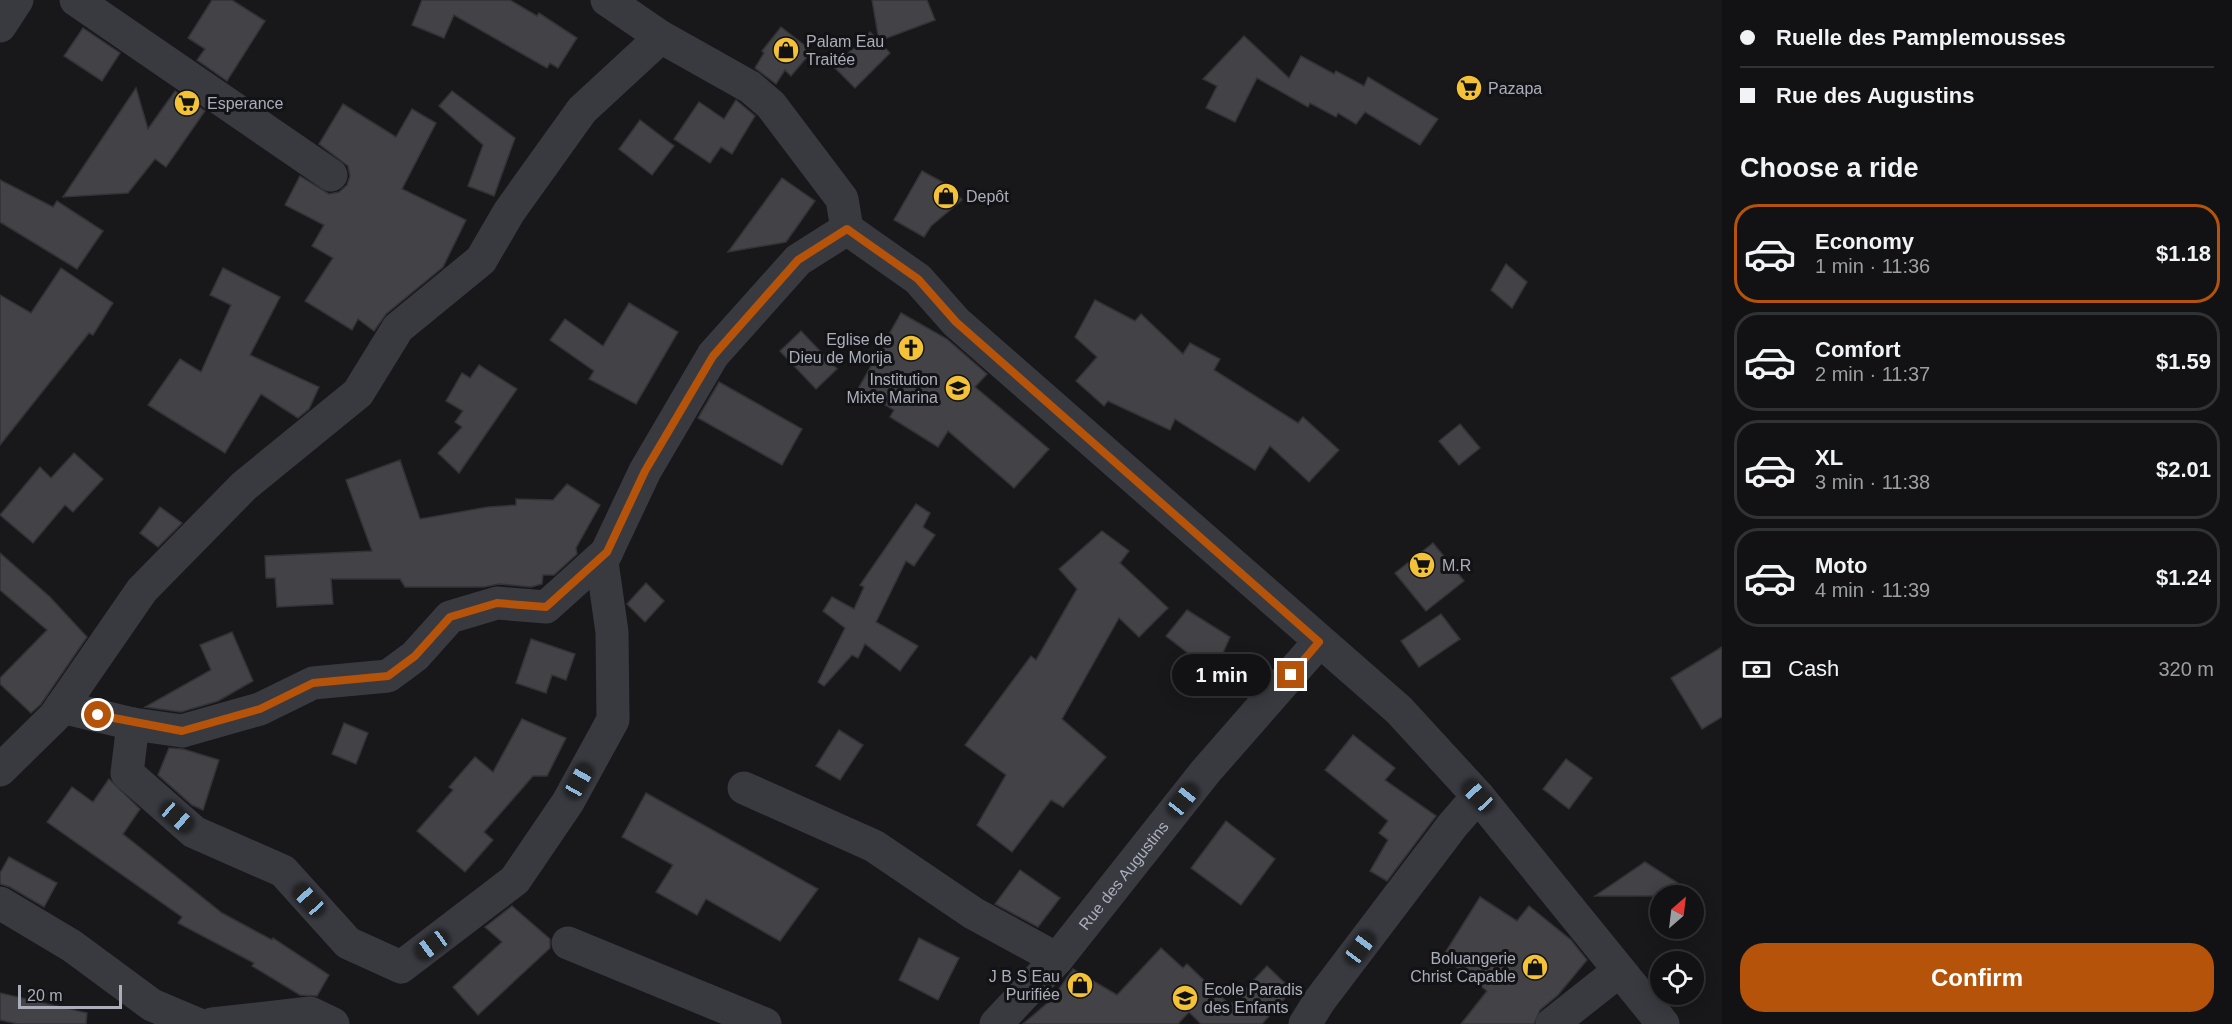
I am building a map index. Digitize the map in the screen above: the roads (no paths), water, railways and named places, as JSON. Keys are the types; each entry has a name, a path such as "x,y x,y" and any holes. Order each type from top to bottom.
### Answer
{"street":[{"path":"0,26 17,0"},
{"path":"76,0 331,175"},
{"path":"607,0 661,37 750,87 771,105 842,199 847,229 918,279 956,322 1399,710 1478,796 1663,1024"},
{"path":"0,770 62,707 142,590 244,486 358,393 398,328 481,260 509,212 582,110 661,37"},
{"path":"134,724 127,773 194,832 283,872 348,943 401,967 515,880 568,802 613,720 612,632 602,562 645,471 713,356 798,260 847,229"},
{"path":"62,707 134,724 182,731 260,709 313,683 388,676 415,656 450,617 497,603 546,607 607,552"},
{"name":"Rue des Augustins","path":"996,1024 1058,959 1206,771 1319,642"},
{"path":"744,788 874,846 973,913 1058,959"},
{"path":"1305,1024 1320,1000 1452,826 1478,796"},
{"path":"0,903 72,946 152,1005 197,1024"},
{"path":"568,943 765,1024"},
{"path":"1552,1024 1619,971"},
{"path":"212,1024 310,1013 333,1024"}],"place":[{"name":"Palam Eau Traitée","path":"786,50"},
{"name":"Pazapa","path":"1469,88"},
{"name":"Esperance","path":"187,103"},
{"name":"Depôt","path":"946,196"},
{"name":"Eglise de Dieu de Morija","path":"911,348"},
{"name":"Institution Mixte Marina","path":"958,388"},
{"name":"M.R","path":"1422,565"},
{"name":"Boluangerie Christ Capable","path":"1535,967"},
{"name":"J B S Eau Purifiée","path":"1080,985"},
{"name":"Ecole Paradis des Enfants","path":"1185,998"}]}
